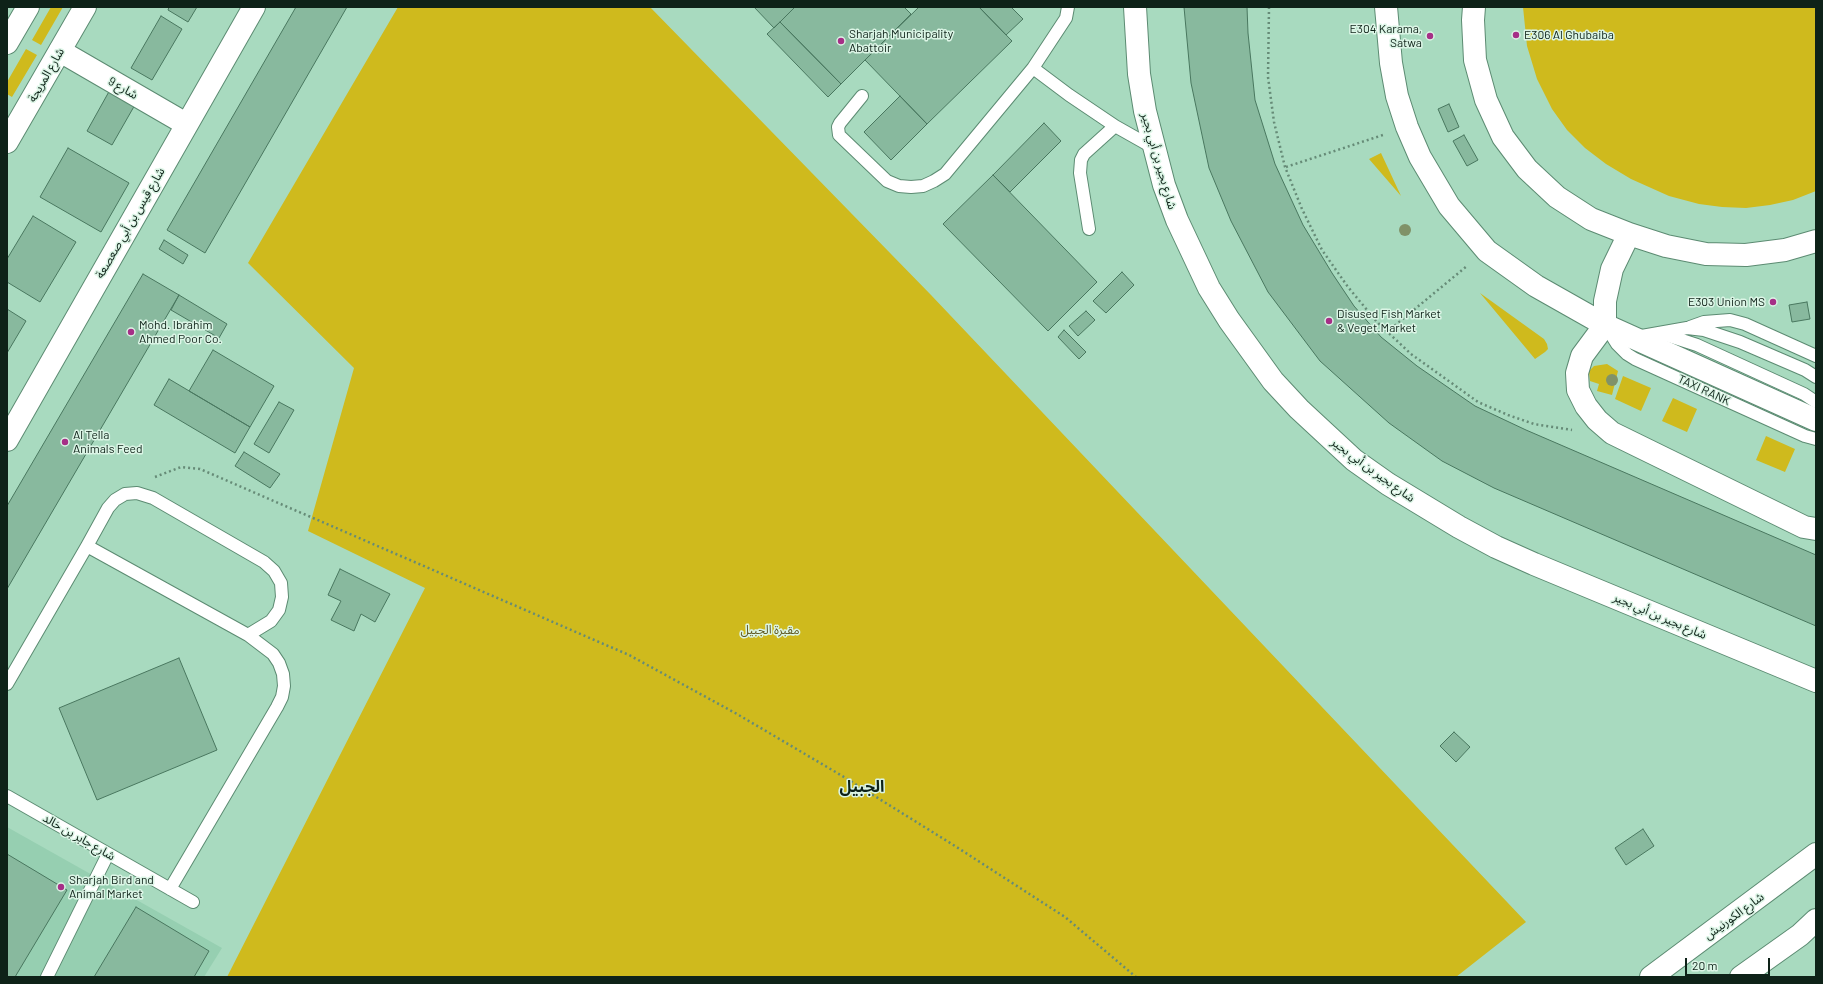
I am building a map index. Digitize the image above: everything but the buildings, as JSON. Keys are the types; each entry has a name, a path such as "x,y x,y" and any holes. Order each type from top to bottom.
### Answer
{"street":[{"path":"7,43 28,7"},
{"name":"شارع المريجة","path":"7,142 85,7"},
{"name":"شارع قيس بن أبي صعصعة","path":"10,430 254,7"},
{"name":"شارع بجير بن أبي بجير","path":"1135,7 1139,74 1145,111 1164,185 1192,255 1209,288 1229,320 1273,381 1326,435 1354,460 1388,484 1423,506 1496,547 1816,681"},
{"path":"1386,7 1391,63 1398,96 1407,127 1420,157 1450,206 1487,251 1536,286 1605,325 1816,420"},
{"path":"1474,7 1473,20 1475,60 1486,100 1503,137 1527,169 1557,197 1590,219 1628,234 1666,246 1706,254 1746,255 1786,250 1816,241"},
{"name":"شارع 9","path":"60,51 186,124"},
{"path":"1628,234 1612,269 1605,301 1605,325 1582,356 1576,373 1578,390 1586,406 1605,428 1797,523 1816,529"},
{"name":"شارع الكورنيش","path":"1651,977 1816,854"},
{"path":"1741,977 1800,934 1816,920"}],"lane":[{"path":"862,96 840,123 838,127 839,135 887,181 899,186 923,186 945,174 1033,68 1066,18 1068,7"},
{"path":"1033,68 1069,95 1115,126 1154,148"},
{"path":"1089,229 1080,174 1081,160 1084,154 1115,126"},
{"path":"1633,338 1686,328 1704,322 1730,320 1745,324 1816,356"},
{"name":"TAXI RANK","path":"1605,325 1617,344 1627,354 1635,359 1805,436 1816,439"},
{"path":"1686,328 1715,333 1740,342 1805,370 1816,378"},
{"path":"1659,332 1697,345 1804,394 1816,402"},
{"path":"7,684 88,546 108,508 115,500 125,494 137,493 153,498 264,562 274,571 281,583 282,597 279,610 272,621 248,635"},
{"path":"88,546 248,635 269,650 279,664 283,680 282,697 170,889"},
{"name":"شارع جابر بن خالد","path":"7,796 193,902"},
{"path":"47,977 108,854"}],"path":[{"path":"1269,7 1268,77 1274,122 1285,167 1302,209 1322,250 1348,287 1387,332 1411,354 1478,402 1534,424 1572,430 1595,430 1605,428"},
{"path":"1285,167 1407,127"},
{"path":"1387,332 1487,251"},
{"path":"137,493 156,476 168,470 181,467 200,469 629,655 737,714 955,846 1065,917 1136,977"}],"shaded area":[{"name":"Sharjah Bird and Animal Market","path":"7,827 222,948 204,977 7,977"}],"green space":[{"path":"51,7 63,7 41,45 32,40"},
{"name":"مقبرة الجبيل","path":"398,7 650,7 931,295 1526,922 1456,977 227,977 425,588 308,531 354,368 248,263"},
{"path":"1523,7 1816,7 1816,191 1793,200 1770,205 1746,208 1722,207 1699,204 1669,196 1631,179 1606,164 1585,148 1567,130 1552,109 1537,79 1527,46"},
{"path":"26,49 37,55 12,97 7,94 7,82"},
{"path":"1381,153 1401,196 1369,159"},
{"path":"1480,293 1544,339 1548,349 1535,359"},
{"path":"1607,364 1618,371 1612,395 1597,391 1599,384 1590,381 1589,371 1594,366"},
{"path":"1623,376 1651,388 1641,411 1615,399"},
{"path":"1673,398 1697,409 1687,432 1662,421"},
{"path":"1766,436 1795,449 1785,472 1756,460"}],"place":[{"name":"E306 Al Ghubaiba","path":"1516,35"},
{"name":"E304 Karama, Satwa","path":"1430,36"},
{"name":"Sharjah Municipality Abattoir","path":"841,41"},
{"name":"E303 Union MS","path":"1773,302"},
{"name":"Disused Fish Market & Veget.Market","path":"1329,321"},
{"name":"Mohd. Ibrahim Ahmed Poor Co.","path":"131,332"},
{"name":"Al Tella Animals Feed","path":"65,442"},
{"name":"Sharjah Bird and Animal Market","path":"61,887"}],"district":[{"name":"الجبيل","path":"862,787"}]}
